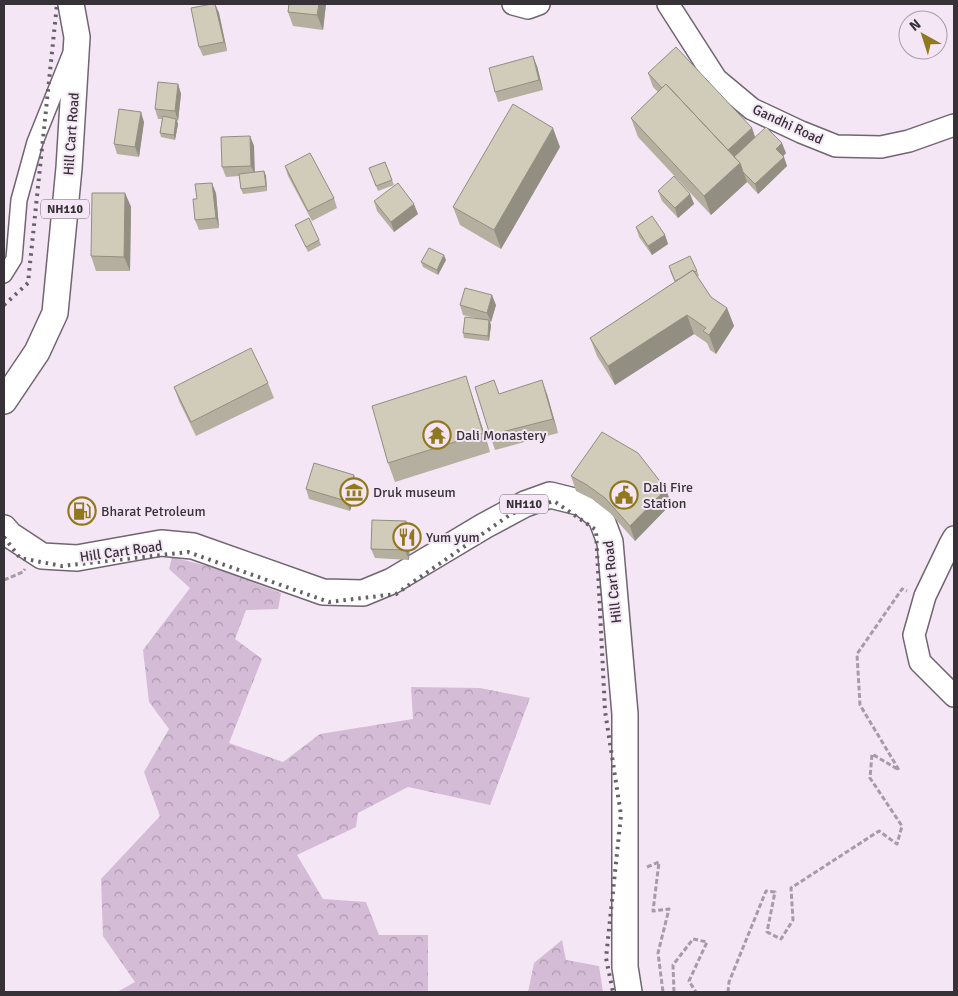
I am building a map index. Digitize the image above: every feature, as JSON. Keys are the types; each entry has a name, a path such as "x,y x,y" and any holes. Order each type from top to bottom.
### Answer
{"highway":[{"name":"Hill Cart Road","path":"4,401 38,352 55,313 69,168 77,38 71,4"},
{"name":"Hill Cart Road","path":"4,528 42,556 77,558 160,543 192,546 323,592 363,593 392,581 484,526 525,504 550,495 582,503 600,518 610,542 625,714 624,967 629,992"}],"main road":[{"path":"514,4 528,8 539,4"},
{"name":"Gandhi Road","path":"668,4 716,79 752,109 818,139 836,146 881,147 909,141 954,125"},
{"path":"954,537 925,596 914,635 920,662 954,696"}],"street":[{"path":"4,275 14,259 18,200 34,142 77,38"}],"path":[{"path":"728,992 729,982 766,890 775,892 767,932 781,938 793,920 791,888 879,831 897,844 902,826 870,778 872,754 899,770 860,705 857,654 902,589 925,596"},
{"path":"625,875 659,862 653,911 669,909 658,953 663,992"},
{"path":"674,992 673,966 693,938 707,942 689,981 696,992"}],"green space":[{"path":"172,557 215,568 281,593 278,609 246,610 235,639 262,659 229,743 283,762 320,734 413,719 411,687 480,688 530,698 490,805 408,787 358,813 356,827 297,855 323,899 366,902 379,935 428,935 428,992 117,992 135,982 103,936 101,879 160,816 144,772 169,729 149,702 143,650 190,588 169,569"},
{"path":"562,940 566,960 599,966 603,992 528,992 534,963"}],"building":[{"path":"215,4 224,42 199,47 191,8"},
{"path":"289,4 319,4 317,15 288,12"},
{"path":"676,47 752,128 728,150 666,84 662,88 648,73"},
{"path":"533,56 539,80 495,92 489,68"},
{"path":"158,82 178,84 175,111 155,109"},
{"path":"666,84 740,163 704,196 631,118"},
{"path":"513,104 553,128 494,230 453,207"},
{"path":"119,109 141,112 135,147 114,144"},
{"path":"163,116 176,119 174,135 160,133"},
{"path":"766,127 782,143 776,149 784,157 755,184 743,172 740,163 734,157"},
{"path":"250,136 251,166 222,167 221,137"},
{"path":"310,153 334,198 308,211 285,166"},
{"path":"385,162 392,180 376,186 369,168"},
{"path":"264,171 266,186 241,189 239,174"},
{"path":"674,176 690,194 675,208 658,191"},
{"path":"212,183 216,218 195,220 193,199 197,199 195,184"},
{"path":"398,183 414,204 391,222 374,201"},
{"path":"92,193 125,193 124,257 91,256"},
{"path":"652,216 665,235 648,246 636,227"},
{"path":"309,218 319,240 306,247 295,225"},
{"path":"429,248 444,255 437,270 421,262"},
{"path":"690,256 697,271 694,272 693,270 675,281 669,266"},
{"path":"693,270 711,297 727,308 709,335 703,331 706,328 687,315 608,366 590,338"},
{"path":"465,288 492,295 487,313 460,305"},
{"path":"465,317 489,320 488,336 463,333"},
{"path":"251,348 268,383 191,422 174,387"},
{"path":"466,376 483,433 388,463 372,406"},
{"path":"494,380 499,394 542,380 553,419 490,435 475,387"},
{"name":"Dali Fire Station","path":"602,432 638,453 666,489 630,526 605,498 571,476"},
{"path":"314,463 354,475 346,501 306,489"},
{"path":"372,520 406,521 405,550 371,549"}],"railway":[{"path":"4,305 28,283 57,4"},
{"path":"4,537 20,558 62,566 188,552 329,602 396,594 511,514 554,501 596,530 605,711 621,815 606,958 613,992"}],"place":[{"name":"Dali Monastery","path":"437,435"},
{"name":"Druk museum","path":"354,492"},
{"name":"Dali Fire Station","path":"624,495"},
{"name":"Bharat Petroleum","path":"82,511"},
{"name":"Yum yum","path":"407,537"}]}
